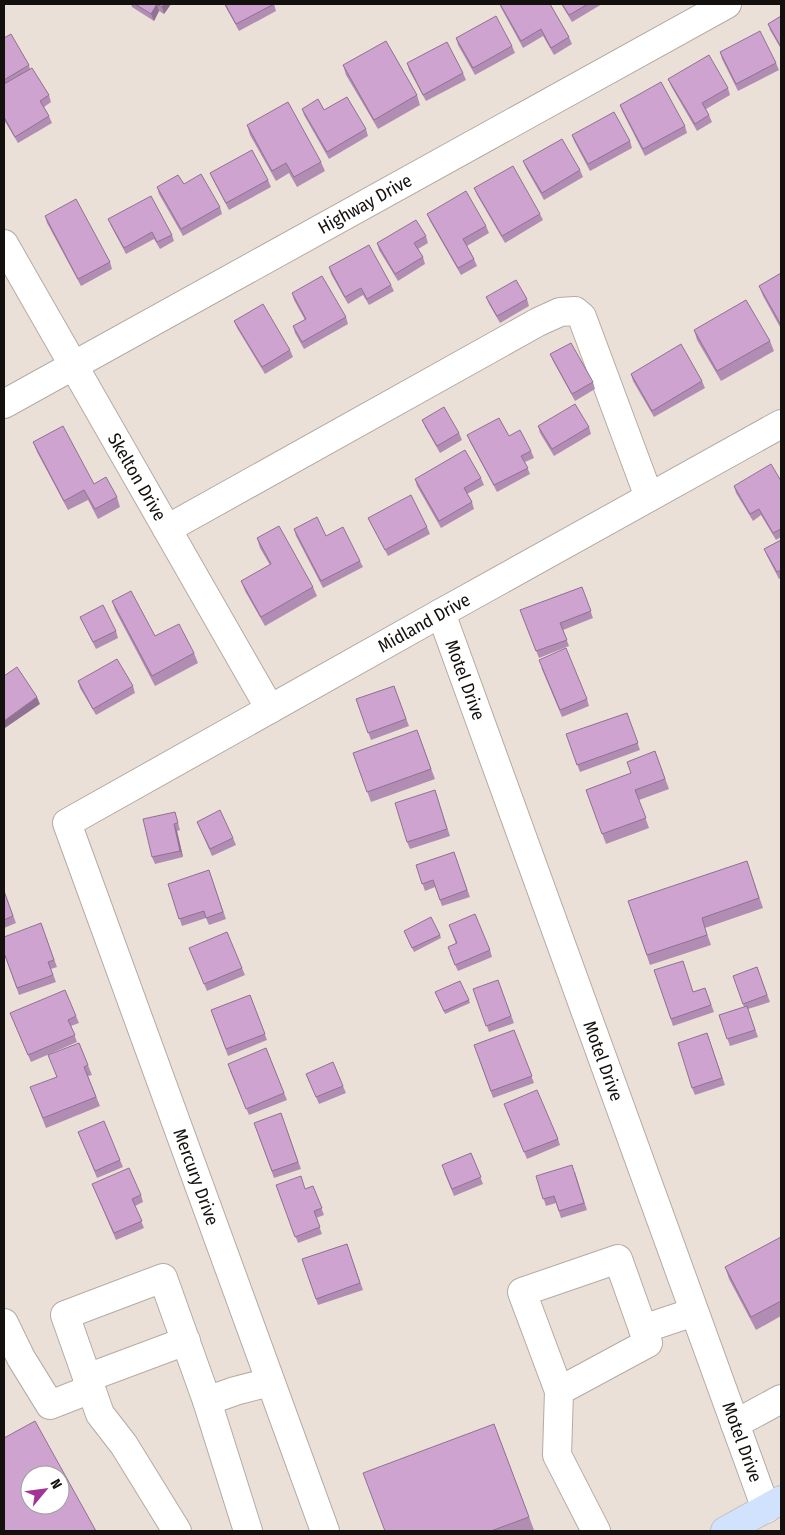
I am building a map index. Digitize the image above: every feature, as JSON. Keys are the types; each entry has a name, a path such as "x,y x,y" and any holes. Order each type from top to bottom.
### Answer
{"main road":[{"path":"725,1531 774,1504"}],"street":[{"name":"Highway Drive","path":"4,404 727,4"},
{"name":"Skelton Drive","path":"4,244 270,709"},
{"path":"167,529 538,322 560,312 575,311 582,317 650,497"},
{"name":"Midland Drive","path":"67,823 781,424"},
{"name":"Motel Drive","path":"441,613 735,1424 774,1504"},
{"name":"Mercury Drive","path":"67,823 325,1531"},
{"path":"559,1392 648,1343 618,1259 522,1292 559,1392 557,1454 596,1531"},
{"path":"177,1531 124,1445 100,1414 65,1315 164,1278 207,1401 248,1531"},
{"path":"643,1329 694,1312"},
{"path":"4,1323 21,1358 50,1405 89,1384 186,1341"},
{"path":"207,1401 236,1390 270,1382"},
{"path":"735,1424 781,1399"}],"building":[{"path":"135,4 157,4 151,14"},
{"path":"225,4 274,4 236,24"},
{"path":"500,4 550,4 569,37 551,48 541,29 521,41"},
{"path":"562,4 588,4 569,15"},
{"path":"496,16 512,46 473,68 456,38"},
{"path":"781,16 781,47 768,24"},
{"path":"760,31 776,63 736,84 720,52"},
{"path":"11,34 29,65 4,80 4,38"},
{"path":"386,41 417,95 374,120 343,65"},
{"path":"447,42 463,73 423,95 407,63"},
{"path":"709,55 728,88 702,103 709,115 695,124 668,79"},
{"path":"32,68 49,95 40,101 49,116 15,137 4,117 4,84"},
{"path":"661,82 685,126 643,149 620,105"},
{"path":"347,97 366,129 327,152 302,109 318,99 324,110"},
{"path":"288,102 321,162 294,177 286,163 272,171 247,125"},
{"path":"614,112 630,141 588,164 572,135"},
{"path":"562,139 580,170 542,193 523,161"},
{"path":"252,150 268,180 226,203 210,173"},
{"path":"513,166 540,214 502,236 474,188"},
{"path":"201,174 220,207 181,229 157,187 178,175 184,184"},
{"path":"466,191 486,226 463,239 474,259 458,268 427,214"},
{"path":"151,196 172,235 157,242 152,232 124,248 108,219"},
{"path":"76,199 110,262 78,279 45,216"},
{"path":"416,220 426,236 414,243 423,257 395,274 377,243"},
{"path":"369,245 391,285 367,299 361,288 345,297 329,267"},
{"path":"781,273 781,325 759,286"},
{"path":"322,276 346,317 302,342 293,326 306,319 292,293"},
{"path":"516,280 527,299 497,316 486,297"},
{"path":"746,300 770,341 717,371 694,330"},
{"path":"263,304 290,350 262,367 234,321"},
{"path":"571,343 593,382 572,394 550,354"},
{"path":"681,344 702,381 652,411 631,374"},
{"path":"575,404 589,427 552,449 538,426"},
{"path":"444,407 459,433 437,446 422,420"},
{"path":"499,418 509,436 520,430 531,451 521,456 528,468 494,485 467,435"},
{"path":"63,426 94,484 106,477 117,497 95,509 84,490 64,501 33,442"},
{"path":"465,450 481,478 464,488 472,502 439,521 415,479"},
{"path":"771,464 781,481 781,529 773,533 759,509 750,514 734,486"},
{"path":"411,495 427,527 385,550 368,518"},
{"path":"317,517 326,536 343,527 360,561 321,581 294,529"},
{"path":"279,526 313,587 261,617 241,581 271,564 257,538"},
{"path":"781,540 781,570 777,572 764,549"},
{"path":"582,587 591,611 560,623 567,640 536,651 520,610"},
{"path":"131,591 155,636 179,624 194,653 152,676 112,601"},
{"path":"103,605 116,631 93,642 80,617"},
{"path":"566,648 587,699 560,710 539,660"},
{"path":"117,659 133,686 93,709 78,681"},
{"path":"17,667 37,697 4,721 4,676"},
{"path":"394,686 406,719 368,733 356,699"},
{"path":"627,713 638,743 577,765 566,734"},
{"path":"417,730 431,769 367,792 353,753"},
{"path":"655,751 665,779 635,790 646,818 602,834 586,790 631,773 627,762"},
{"path":"435,790 447,829 407,842 395,803"},
{"path":"220,810 233,838 210,849 197,822"},
{"path":"175,812 178,823 174,824 180,851 152,857 143,819"},
{"path":"454,852 467,890 440,900 433,880 422,884 416,865"},
{"path":"747,861 759,898 702,918 707,935 647,955 628,901"},
{"path":"209,870 223,912 206,918 204,911 179,919 168,884"},
{"path":"4,891 13,916 4,920"},
{"path":"475,914 490,950 455,965 448,947 457,943 449,925"},
{"path":"431,917 440,935 412,948 404,931"},
{"path":"41,923 54,960 48,962 53,975 17,988 4,953 4,937"},
{"path":"227,932 242,968 204,984 189,948"},
{"path":"683,961 693,992 705,988 711,1005 671,1019 654,970"},
{"path":"757,967 767,995 743,1004 733,976"},
{"path":"498,980 511,1016 486,1026 473,989"},
{"path":"460,981 469,1000 444,1011 435,992"},
{"path":"65,990 76,1016 68,1020 75,1035 28,1055 10,1013"},
{"path":"250,995 265,1034 226,1049 211,1010"},
{"path":"747,1006 755,1030 727,1039 719,1015"},
{"path":"514,1030 532,1076 491,1091 474,1045"},
{"path":"707,1033 722,1078 692,1088 678,1043"},
{"path":"79,1043 88,1065 84,1067 96,1097 43,1118 30,1087 57,1077 48,1055"},
{"path":"266,1048 284,1093 246,1109 228,1064"},
{"path":"333,1062 343,1086 316,1097 306,1074"},
{"path":"537,1090 558,1139 524,1152 504,1104"},
{"path":"281,1113 298,1162 272,1171 254,1123"},
{"path":"104,1121 120,1160 95,1171 78,1132"},
{"path":"471,1153 481,1177 452,1189 442,1165"},
{"path":"572,1165 584,1203 559,1211 554,1196 543,1199 536,1176"},
{"path":"129,1168 141,1195 132,1199 142,1221 114,1233 92,1184"},
{"path":"301,1176 305,1189 313,1186 322,1208 314,1211 320,1227 295,1237 276,1185"},
{"path":"781,1237 781,1301 751,1317 725,1267"},
{"path":"347,1244 360,1283 316,1299 302,1259"},
{"path":"35,1421 59,1465 20,1465 20,1515 70,1515 70,1484 96,1531 4,1531 4,1438"},
{"path":"494,1424 529,1517 491,1531 385,1531 363,1473"}]}
